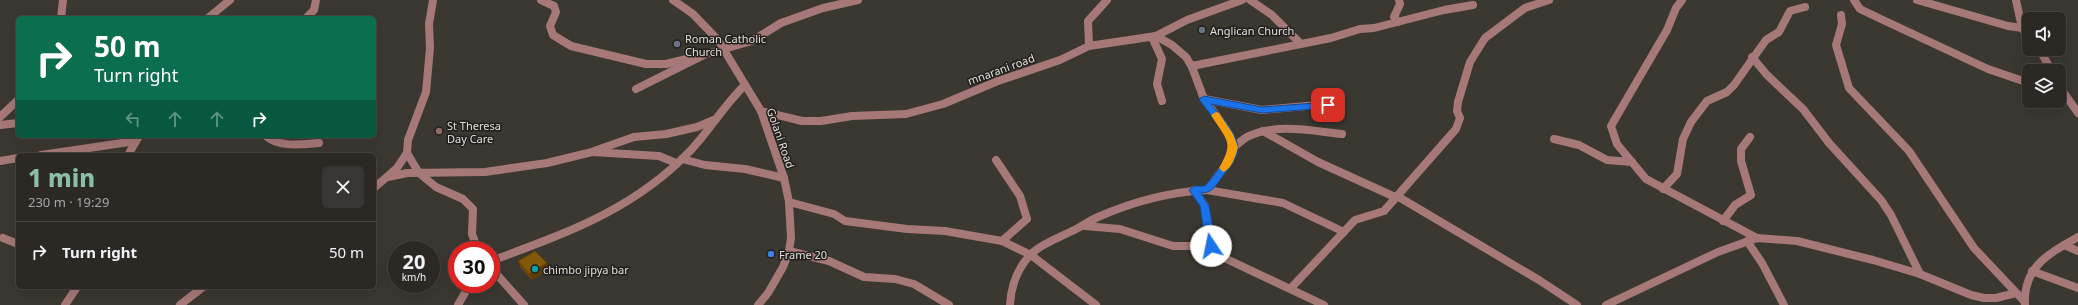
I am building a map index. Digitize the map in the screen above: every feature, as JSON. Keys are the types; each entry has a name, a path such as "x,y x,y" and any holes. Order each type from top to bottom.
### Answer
{"street":[{"path":"61,16 63,0"},
{"path":"210,16 230,0"},
{"path":"308,16 314,10 316,0"},
{"path":"376,186 388,177 403,161 407,152 408,140 426,92 430,48 429,24 433,0"},
{"path":"540,0 554,6 556,12 550,26 553,35 571,46 646,64 666,64 723,49 734,48 752,41 781,23 804,14 858,0"},
{"name":"Golani Road","path":"672,0 693,14 718,40 761,111 784,178 789,202 791,238 789,251 783,267 768,292 758,305"},
{"path":"1088,46 1090,37 1088,21 1107,0"},
{"name":"mnarani road","path":"761,111 802,121 821,121 852,116 906,114 943,104 998,81 1060,60 1088,46 1154,36 1187,20 1242,0"},
{"path":"1250,0 1272,15 1301,44"},
{"path":"1398,22 1394,17 1400,4 1399,0"},
{"path":"1291,288 1355,220 1384,210 1431,159 1456,129 1460,118 1457,111 1458,102 1470,62 1485,38 1525,8 1549,0"},
{"path":"1682,0 1673,11 1668,29 1662,36 1652,57 1611,126 1612,133 1617,144 1646,179 1757,238"},
{"path":"1854,0 1860,9 1988,69 2022,81"},
{"path":"1917,0 2008,26 2022,28"},
{"path":"2016,0 2022,24"},
{"path":"1192,66 1331,38 1360,29 1374,28 1444,10 1473,5"},
{"path":"1663,189 1677,174 1681,160 1683,140 1691,122 1707,102 1727,92 1734,85 1752,57 1766,40 1779,32 1790,11 1805,7"},
{"path":"1841,15 1842,24 1836,44 1848,88 1909,151 1974,248 2025,303"},
{"path":"1154,36 1178,48 1192,66 1197,86 1228,134 1234,147"},
{"path":"1154,36 1162,58 1157,84 1162,101"},
{"path":"636,89 706,54"},
{"path":"1752,57 1767,75 1803,109 1830,143 1882,200 1920,274"},
{"path":"500,258 562,235 621,207 649,189 679,161 718,118 730,98 745,85"},
{"path":"2066,98 2077,111"},
{"path":"1204,99 1262,110 1340,103"},
{"path":"0,117 16,102"},
{"path":"388,177 419,173 485,172 547,163 592,152 634,137 666,134 697,127 718,118"},
{"path":"0,125 16,123"},
{"path":"1207,190 1231,157 1234,147 1248,136 1263,131 1298,129 1342,134"},
{"path":"1263,131 1318,162 1396,197 1539,280 1577,305"},
{"path":"1724,220 1735,205 1751,195 1740,161 1741,149 1750,137"},
{"path":"268,138 270,141 279,143 319,143"},
{"path":"53,153 137,139"},
{"path":"129,153 137,139"},
{"path":"1554,139 1578,145 1607,160 1632,162"},
{"path":"407,152 419,173 436,187 463,199 473,209 472,234 475,241"},
{"path":"592,152 659,156 705,165 746,168 784,178"},
{"path":"0,160 16,158"},
{"path":"996,160 1023,200 1027,210 1027,220 1002,241"},
{"path":"1010,305 1011,287 1031,255 1041,246 1084,226 1097,218 1132,206 1194,190 1207,190 1283,203 1344,232"},
{"path":"1194,190 1205,206 1211,246 1218,255 1291,288 1324,305"},
{"path":"789,202 834,214 845,221 907,229 946,231 1002,241 1031,255 1096,305"},
{"path":"1084,226 1120,229 1172,246 1211,246"},
{"path":"2025,303 2026,285 2032,271 2040,260 2078,237"},
{"path":"3,238 16,243"},
{"path":"1606,305 1718,252 1757,238 1776,238 1798,241 1920,274 1971,296 1996,298 2016,293"},
{"path":"1747,241 1762,263 1784,305"},
{"path":"2064,245 2078,251"},
{"path":"789,251 829,261 864,277 895,279 914,284 949,305"},
{"path":"2032,271 2078,288"},
{"path":"500,278 524,305"},
{"path":"65,305 76,289"},
{"path":"180,305 200,289"},
{"path":"458,305 465,293"}],"building":[{"path":"535,251 547,263 529,274 518,261"}],"slow traffic":[{"path":"1216,115 1234,147 1231,157 1223,168"}],"place":[{"name":"Anglican Church","path":"1202,30"},
{"name":"Roman Catholic Church","path":"677,44"},
{"name":"St Theresa Day Care","path":"439,131"},
{"name":"Frame 20","path":"771,254"},
{"name":"chimbo jipya bar","path":"535,269"}],"route":[{"path":"1211,246 1208,235 1205,206 1194,190 1207,190 1231,157 1234,147 1228,134 1204,99 1262,110 1328,105"}]}
